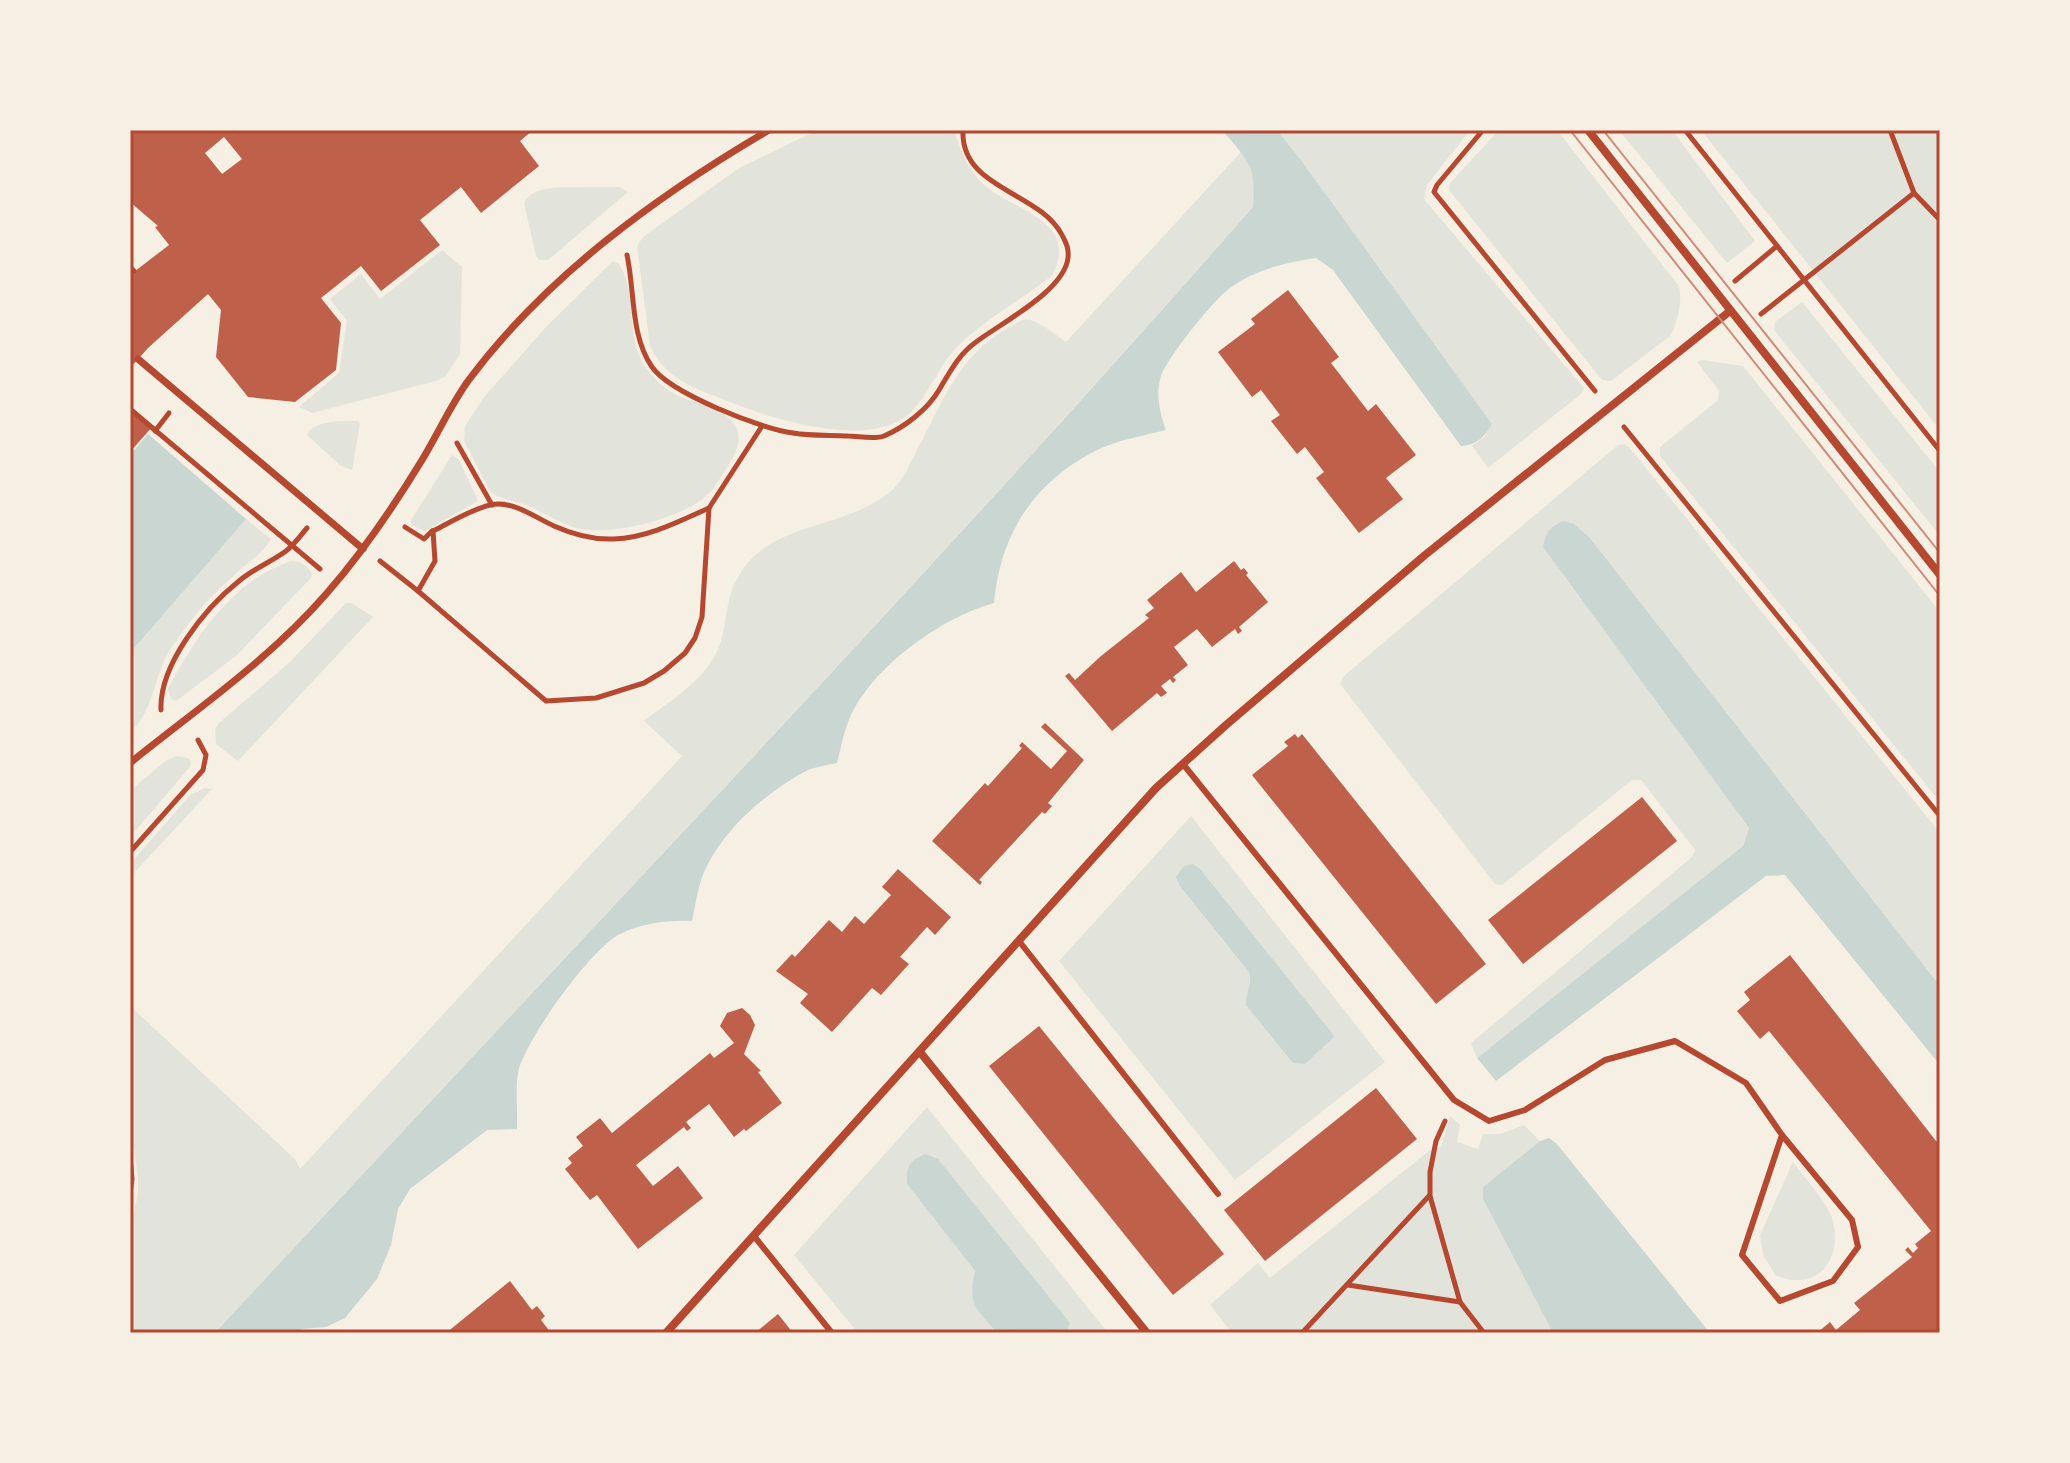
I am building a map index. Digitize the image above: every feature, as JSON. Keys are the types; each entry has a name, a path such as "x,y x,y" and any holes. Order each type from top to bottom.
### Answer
{"street":[{"path":"130,763 278,644 336,583 388,514 467,382 559,283 595,249 670,192 769,130"},
{"path":"1588,130 1940,575"},
{"path":"666,1333 1156,788 1425,555 1730,311"},
{"path":"138,359 363,549"},
{"path":"920,1052 1147,1333"}],"lane":[{"path":"1183,764 1454,1100 1489,1121 1525,1110 1605,1060 1675,1041 1746,1083 1782,1135 1852,1220 1858,1247 1833,1281 1780,1301 1742,1255 1782,1135"},
{"path":"1019,941 1218,1194"},
{"path":"754,1236 832,1333"}],"path":[{"path":"621,230 632,277 642,347 653,368 678,389 762,426 791,433 881,437 907,423 928,405 956,360 970,346 1031,304 1059,279 1065,268 1068,246 1056,224 1037,207 988,180 967,155 963,130"},
{"path":"1483,130 1434,192 1940,816"},
{"path":"1685,130 1940,451"},
{"path":"1890,130 1914,193 1940,220"},
{"path":"1777,246 1735,281 1730,311 1747,316 1760,315 1914,193"},
{"path":"130,409 336,583"},
{"path":"444,420 492,505"},
{"path":"363,549 418,591 546,701 596,698 644,683 664,671 685,653 695,638 702,617 709,508 762,426"},
{"path":"388,514 424,539 433,531 492,505 508,505 583,536 616,539 660,529 709,508"},
{"path":"162,739 162,692 169,669 205,615 241,579 292,546 320,513"},
{"path":"418,591 435,561 433,531"},
{"path":"130,852 203,770 206,755 187,720"},
{"path":"1454,1100 1436,1141 1430,1172 1430,1196 1460,1302 1484,1333"},
{"path":"130,1157 130,1194"},
{"path":"1302,1333 1430,1196"},
{"path":"1348,1285 1460,1302"}],"shaded area":[{"path":"818,130 954,130 965,159 977,178 996,194 1040,220 1058,242 1059,257 1052,276 959,345 913,410 897,422 877,428 828,429 756,412 687,384 666,369 650,346 637,246 643,237 739,168"},
{"path":"1222,130 1277,130 1492,424 1486,433 1480,440 1461,446 1333,270 1316,258 1271,268 1249,276 1230,288 1192,329 1161,376 1158,397 1166,430 1095,451 1073,464 1037,495 1012,533 994,603 932,632 893,662 862,696 851,715 837,763 810,770 792,779 749,811 725,838 704,872 692,921 637,927 608,942 593,957 560,997 523,1059 517,1080 517,1129 487,1130 410,1189 398,1209 391,1245 377,1279 345,1318 326,1327 301,1329 296,1333 215,1333 868,633 1253,207 1253,181 1249,164"},
{"path":"1277,130 1470,130 1427,185 1424,199 1584,388 1581,394 1488,468 1472,446 1485,436 1491,423"},
{"path":"1499,130 1557,130 1678,285 1679,310 1670,336 1611,381 1602,380 1449,190 1450,183"},
{"path":"1619,130 1672,130 1755,241 1727,263"},
{"path":"1701,130 1940,130 1940,430"},
{"path":"1241,152 1254,178 1253,207 868,633 215,1333 130,1333 130,1233 138,1177 130,1122 130,1006 295,1159 300,1169 682,756 644,721 681,694 712,661 719,648 732,590 746,565 760,551 777,541 854,513 890,492 905,474 953,382 976,352 991,339 1024,320 1039,324 1066,342"},
{"path":"559,187 620,187 628,192 548,260 539,260 524,203 528,197"},
{"path":"442,250 462,267 460,354 446,376 312,413 299,407 339,373 347,321 330,299 361,274 380,299"},
{"path":"613,261 619,264 629,290 633,333 641,360 650,373 673,393 729,418 738,433 738,443 733,458 716,485 694,504 662,519 642,524 587,530 567,525 490,491 464,441 465,426 484,397 546,327"},
{"path":"1802,302 1940,472 1940,536 1774,330 1775,322"},
{"path":"1702,360 1743,366 1940,612 1940,802 1660,456 1660,447 1718,400 1719,391 1697,362"},
{"path":"358,421 352,470 341,466 307,435 315,426 322,424"},
{"path":"148,434 246,519 130,653 130,455"},
{"path":"1624,444 1940,833 1940,986 1590,538 1563,521 1549,531 1543,547 1749,828 1743,846 1477,1058 1471,1043 1692,857 1695,850 1641,780 1632,780 1502,885 1495,884 1340,684 1344,676 1618,445"},
{"path":"452,455 459,460 478,501 425,531 411,525 411,520"},
{"path":"246,519 271,539 258,555 214,594 183,631 164,661 145,713 130,733 130,653"},
{"path":"1563,521 1574,524 1590,538 1940,986 1940,1065 1785,875 1766,876 1496,1081 1477,1058 1743,846 1749,828 1543,547 1549,531"},
{"path":"291,561 306,566 312,574 310,579 236,656 176,701 171,699 168,689 190,650 218,613 251,582"},
{"path":"346,603 373,617 238,761 216,744 215,729 219,723 290,662"},
{"path":"177,756 188,758 191,763 189,768 130,837 130,791 165,761"},
{"path":"205,788 212,789 130,877 130,864 191,794"},
{"path":"1191,816 1385,1062 1235,1180 1059,961","holes":["1249,972 1293,1063 1246,997 1252,979"]},
{"path":"1193,864 1332,1033 1334,1037 1305,1064 1293,1063 1246,1005 1249,972 1176,877 1184,866"},
{"path":"927,1107 1108,1333 1065,1333 1068,1331 925,1154 910,1165 907,1184 975,1271 972,1291 975,1305 997,1333 858,1333 794,1255"},
{"path":"1450,1116 1460,1125 1457,1142 1478,1149 1483,1134 1500,1134 1524,1125 1540,1141 1483,1187 1483,1199 1553,1333 1232,1333 1210,1305 1258,1263 1270,1278 1429,1151 1441,1146"},
{"path":"1549,1138 1710,1333 1553,1333 1483,1199 1483,1187 1540,1141"},
{"path":"925,1154 938,1159 1070,1323 1066,1333 997,1333 979,1311 972,1292 975,1271 907,1184 910,1165"},
{"path":"1793,1162 1830,1213 1835,1236 1831,1258 1825,1268 1807,1279 1794,1280 1776,1276 1763,1255 1760,1235"}],"building":[{"path":"130,130 533,130 520,141 539,166 481,213 461,187 420,220 440,245 381,291 361,266 321,298 341,323 336,370 295,402 248,397 216,357 221,310 208,294 130,368 130,275 169,245 155,227 158,226 130,202","holes":["224,137 242,159 222,174 205,153"]},
{"path":"1288,290 1339,357 1331,363 1368,411 1376,404 1416,455 1386,478 1403,499 1359,533 1316,478 1324,472 1305,447 1297,454 1271,421 1280,415 1261,390 1252,397 1218,352 1255,324 1251,319"},
{"path":"130,406 153,426 130,452"},
{"path":"1234,561 1241,570 1244,568 1248,573 1246,575 1268,602 1239,627 1242,631 1238,634 1235,629 1212,647 1197,629 1174,647 1188,665 1173,677 1176,680 1173,683 1170,679 1161,686 1167,693 1161,697 1157,693 1112,731 1065,676 1069,673 1075,680 1149,618 1145,615 1154,608 1147,600 1181,572 1196,592"},
{"path":"1045,723 1084,760 1048,803 1052,806 1045,814 1042,812 979,880 982,882 980,885 932,841 985,783 988,786 1022,748 1019,746 1022,742 1051,769 1067,751 1041,727"},
{"path":"1295,734 1298,738 1302,734 1486,964 1436,1004 1252,775 1288,746 1284,742"},
{"path":"1642,797 1677,841 1523,964 1488,920"},
{"path":"898,869 951,917 935,935 927,927 900,957 909,964 881,995 872,988 832,1032 800,1003 808,994 776,971 792,954 795,957 829,920 842,932 855,916 864,924 891,895 882,887"},
{"path":"1790,955 1940,1146 1940,1333 1817,1333 1830,1322 1836,1330 1860,1310 1854,1303 1912,1257 1905,1250 1908,1247 1913,1253 1918,1248 1915,1244 1931,1231 1769,1031 1760,1039 1737,1011 1750,1000 1744,992"},
{"path":"742,1008 755,1025 744,1054 761,1071 758,1072 782,1103 734,1137 709,1104 686,1122 691,1128 687,1131 684,1127 636,1165 653,1186 678,1166 703,1198 638,1249 597,1195 590,1200 565,1169 572,1163 568,1158 583,1146 576,1137 600,1118 612,1133 710,1053 714,1058 734,1043 720,1026 727,1013"},
{"path":"1039,1026 1224,1254 1173,1295 989,1066"},
{"path":"1376,1088 1417,1139 1265,1261 1224,1210"},
{"path":"510,1281 532,1310 537,1306 545,1316 541,1320 551,1333 446,1333"},
{"path":"778,1314 793,1333 755,1333"}],"tram line":[{"path":"1570,130 1940,596"},
{"path":"1603,130 1940,553"}]}
